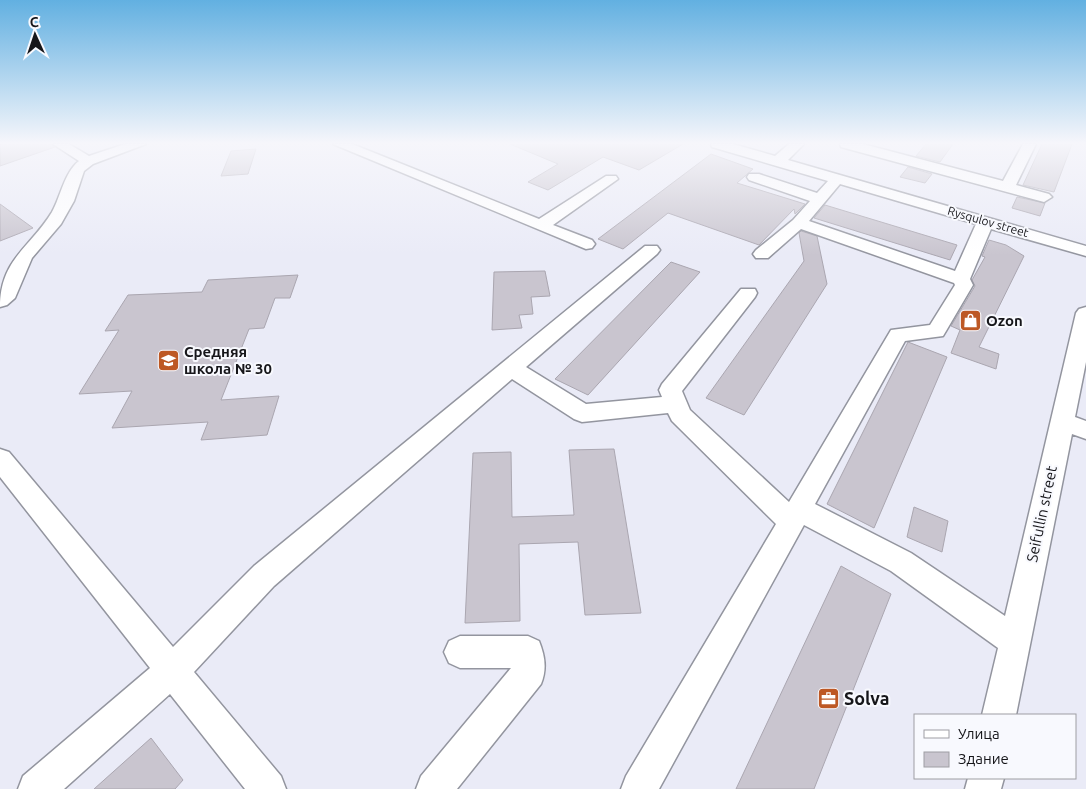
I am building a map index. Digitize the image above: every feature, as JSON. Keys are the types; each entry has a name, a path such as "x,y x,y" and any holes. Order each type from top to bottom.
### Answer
{"street":[{"path":"0,301 8,294 24,256 53,224 73,181"},
{"path":"429,181 586,244"},
{"path":"540,226 608,181"},
{"path":"768,181 820,199"},
{"path":"762,254 799,222 836,181"},
{"name":"Rysqulov street","path":"848,181 1086,251"},
{"path":"984,181 1044,197"},
{"path":"1007,187 1010,181"},
{"path":"961,279 986,221"},
{"path":"638,789 898,335 936,332 964,285 961,279 799,222"},
{"path":"36,789 172,671 264,576 651,250"},
{"path":"748,293 670,390 680,415 795,515 901,562 1015,641"},
{"name":"Seifullin street","path":"999,714 1015,641 1074,426 1086,313"},
{"path":"511,368 582,413 676,404"},
{"path":"0,459 268,789"},
{"path":"434,789 529,672 528,652 460,652"}],"building":[{"path":"530,181 563,181 548,190 528,182"},
{"path":"675,181 739,181 737,183 805,204 795,214 794,209 759,245 668,213 623,249 598,239"},
{"path":"1025,181 1058,181 1054,192 1023,185"},
{"path":"1017,197 1045,203 1040,216 1012,208"},
{"path":"0,204 33,228 0,241"},
{"path":"825,205 957,245 950,260 814,218"},
{"path":"801,231 817,236 827,284 744,415 706,398 804,261 799,233"},
{"path":"989,240 1006,245 1024,256 979,347 999,354 996,369 951,353 960,330 951,326 975,286 972,280 985,257 982,256"},
{"path":"671,262 700,272 588,395 555,379"},
{"path":"545,271 550,296 531,297 533,314 519,315 522,328 492,330 494,272"},
{"name":"Средняя школа № 30","path":"298,275 290,298 275,298 264,328 249,329 221,400 279,396 267,435 201,440 208,422 112,428 132,391 79,394 119,330 105,331 128,295 202,292 208,280"},
{"path":"908,342 947,357 874,528 827,504"},
{"path":"614,449 641,613 585,615 578,542 519,544 520,621 465,623 473,453 511,452 512,517 574,515 569,450"},
{"path":"914,507 948,521 942,552 907,537"},
{"path":"841,566 891,594 814,789 736,789"},
{"path":"151,738 183,780 175,789 94,789"}],"place":[{"name":"Ozon","path":"970,321"},
{"name":"Средняя школа № 30","path":"168,361"},
{"name":"Solva","path":"828,699"}]}
